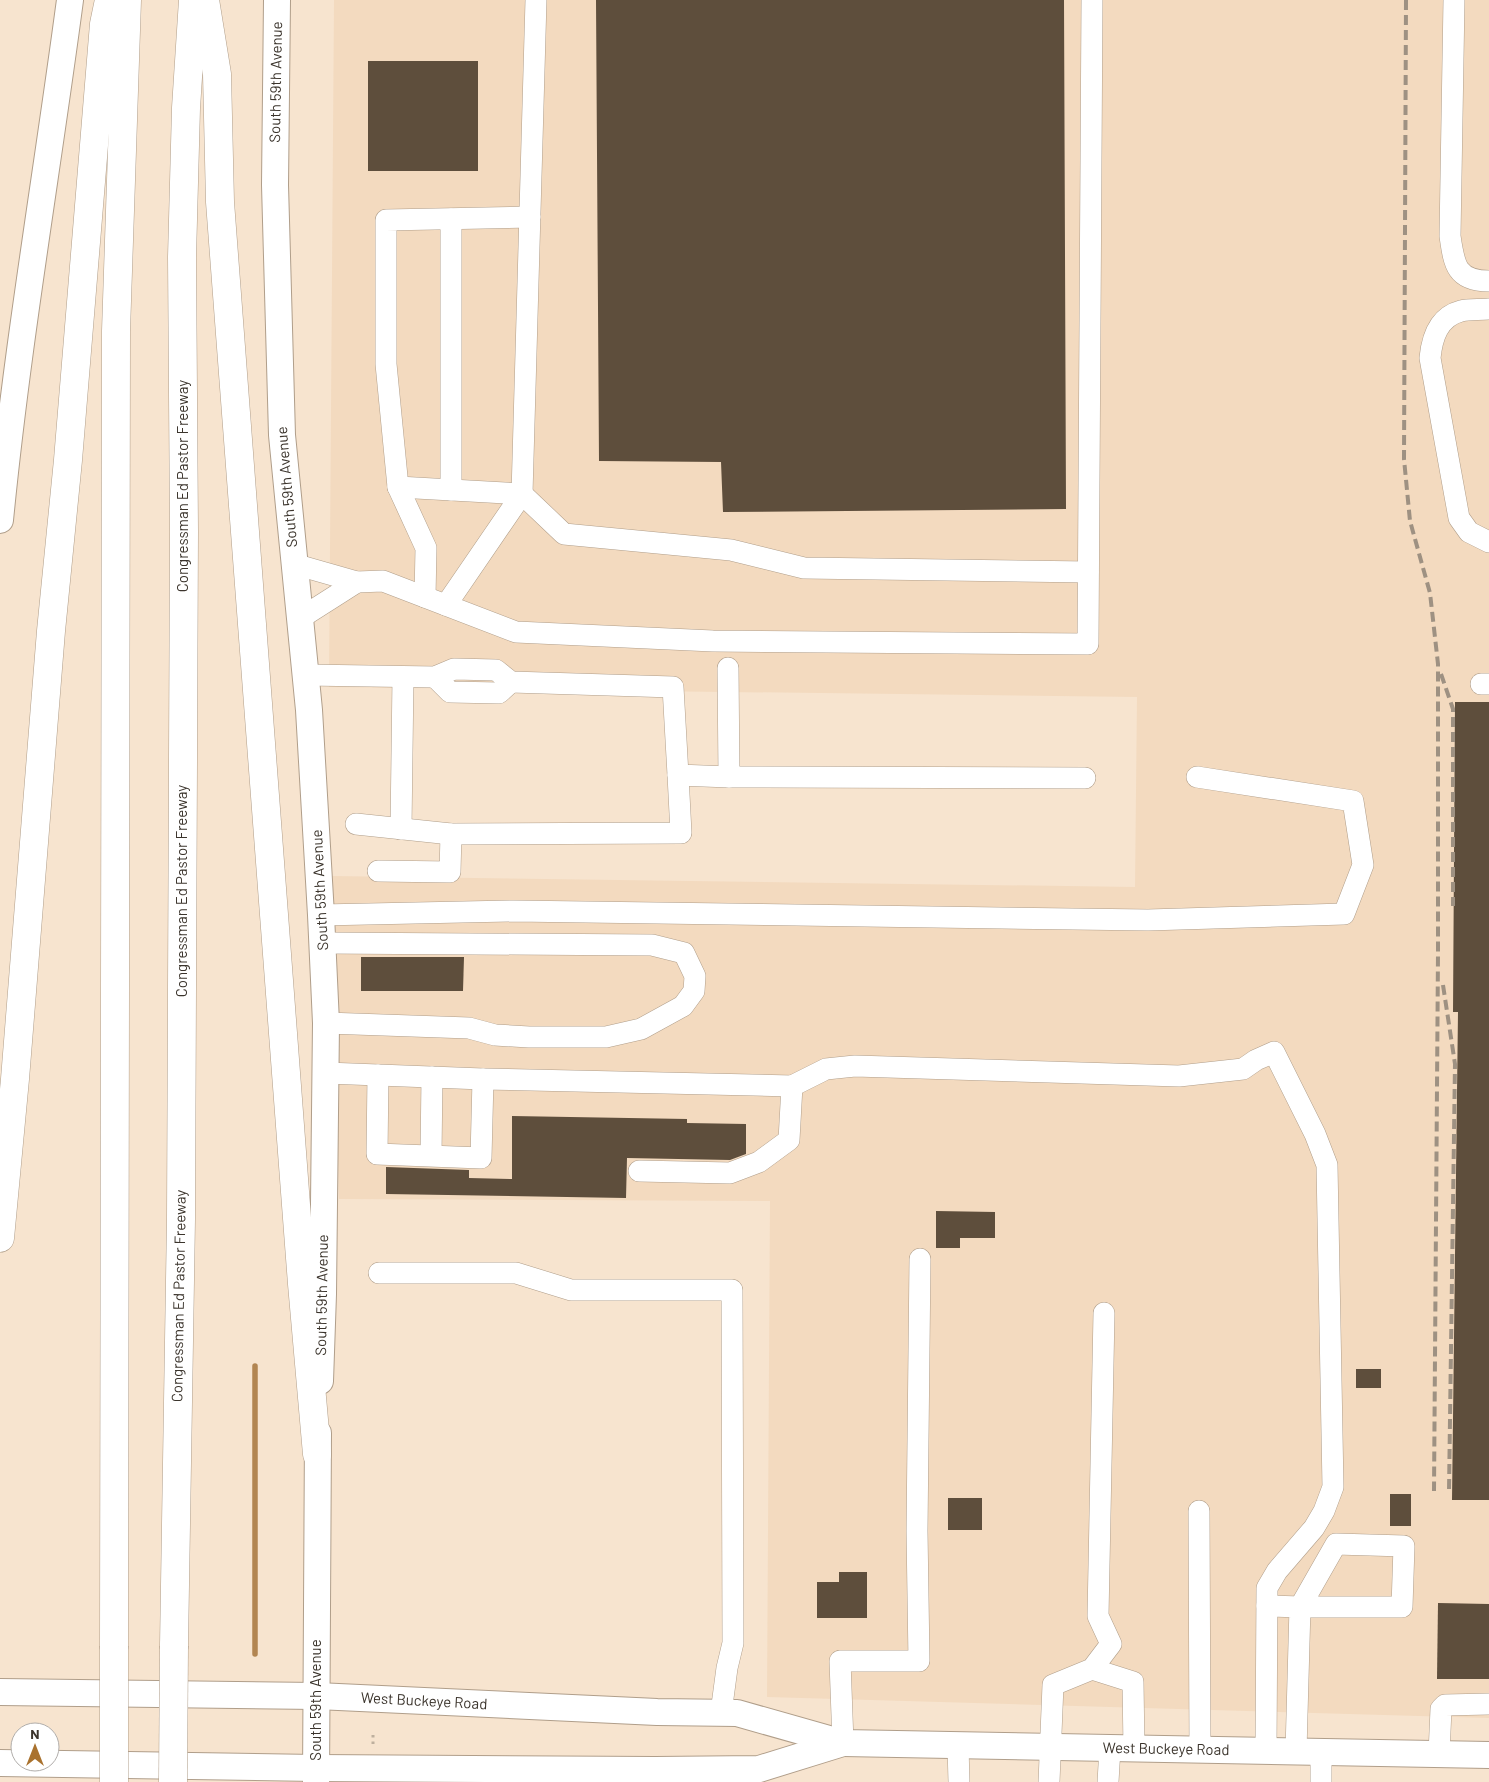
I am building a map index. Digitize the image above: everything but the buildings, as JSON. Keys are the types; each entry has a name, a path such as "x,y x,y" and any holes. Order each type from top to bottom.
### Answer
{"highway":[{"path":"0,1238 16,1069 51,631 103,34 109,0"},
{"path":"114,1782 116,331 127,0"},
{"name":"Congressman Ed Pastor Freeway","path":"174,1782 174,1646 181,1180 184,541 182,257 186,108 193,0"},
{"path":"206,0 216,74 220,202 302,1284 317,1454"}],"main road":[{"path":"0,520 14,393 70,0"},
{"name":"South 59th Avenue","path":"277,0 275,185 282,435 309,710 326,1023 323,1294 317,1454 316,1775"},
{"name":"West Buckeye Road","path":"0,1692 317,1696 657,1712 737,1713 843,1743 1489,1755"},
{"name":"West Buckeye Road","path":"0,1763 316,1775 759,1768 843,1743"}],"lane":[{"path":"446,605 522,494 536,0"},
{"path":"294,564 357,582 383,581 516,632 713,640 1088,644 1092,0"},
{"path":"1454,0 1450,236 1454,259 1462,274 1472,279 1489,281"},
{"path":"425,597 426,548 398,487 386,364 386,220 530,217"},
{"path":"451,219 452,490"},
{"path":"1489,309 1460,311 1443,321 1432,340 1430,358 1459,518 1469,532 1489,542"},
{"path":"398,487 522,494 564,534 731,550 804,568 1088,572"},
{"path":"299,619 357,582"},
{"path":"728,668 729,777"},
{"path":"305,675 436,677 454,669 496,670 512,682 673,687 681,833 451,834 356,824"},
{"path":"401,829 403,677"},
{"path":"678,774 729,777 1085,778"},
{"path":"321,915 514,911 1148,920 1344,914 1363,865 1353,801 1198,777"},
{"path":"378,872 450,872 451,834"},
{"path":"323,942 652,945 684,953 695,976 694,991 683,1006 641,1029 606,1037 529,1037 496,1035 469,1028 326,1023"},
{"path":"326,1073 483,1079 792,1086 826,1069 855,1066 1179,1076 1243,1069 1256,1060 1274,1052 1315,1134 1327,1165 1333,1487 1324,1511 1314,1528 1277,1571 1267,1588 1266,1751"},
{"path":"378,1075 377,1154 481,1158 483,1079"},
{"path":"431,1155 432,1077"},
{"path":"639,1171 730,1173 759,1162 790,1140 792,1086"},
{"path":"843,1743 840,1661 919,1661 917,1531 920,1258"},
{"path":"379,1273 516,1273 571,1290 732,1290 733,1643 727,1668 721,1713"},
{"path":"1049,1782 1053,1685 1092,1668 1111,1644 1098,1616 1104,1312"},
{"path":"1199,1511 1200,1750"},
{"path":"1267,1606 1300,1607 1402,1607 1404,1546 1336,1544 1300,1607 1296,1752"},
{"path":"1092,1668 1133,1682 1122,1748 1108,1782"},
{"path":"1439,1754 1441,1709 1445,1705 1489,1704"},
{"path":"958,1746 959,1782"},
{"path":"1321,1752 1321,1782"}],"shaded area":[{"path":"334,0 1489,0 1489,1718 767,1697 770,1201 339,1199 331,876 1135,887 1137,697 329,687"}],"waterway":[{"path":"255,1366 255,1654"}],"railway":[{"path":"1406,0 1404,459 1410,521 1430,593 1438,664 1434,1491"},
{"path":"1441,674 1453,709 1453,906"},
{"path":"1443,985 1455,1064 1449,1491"}]}
